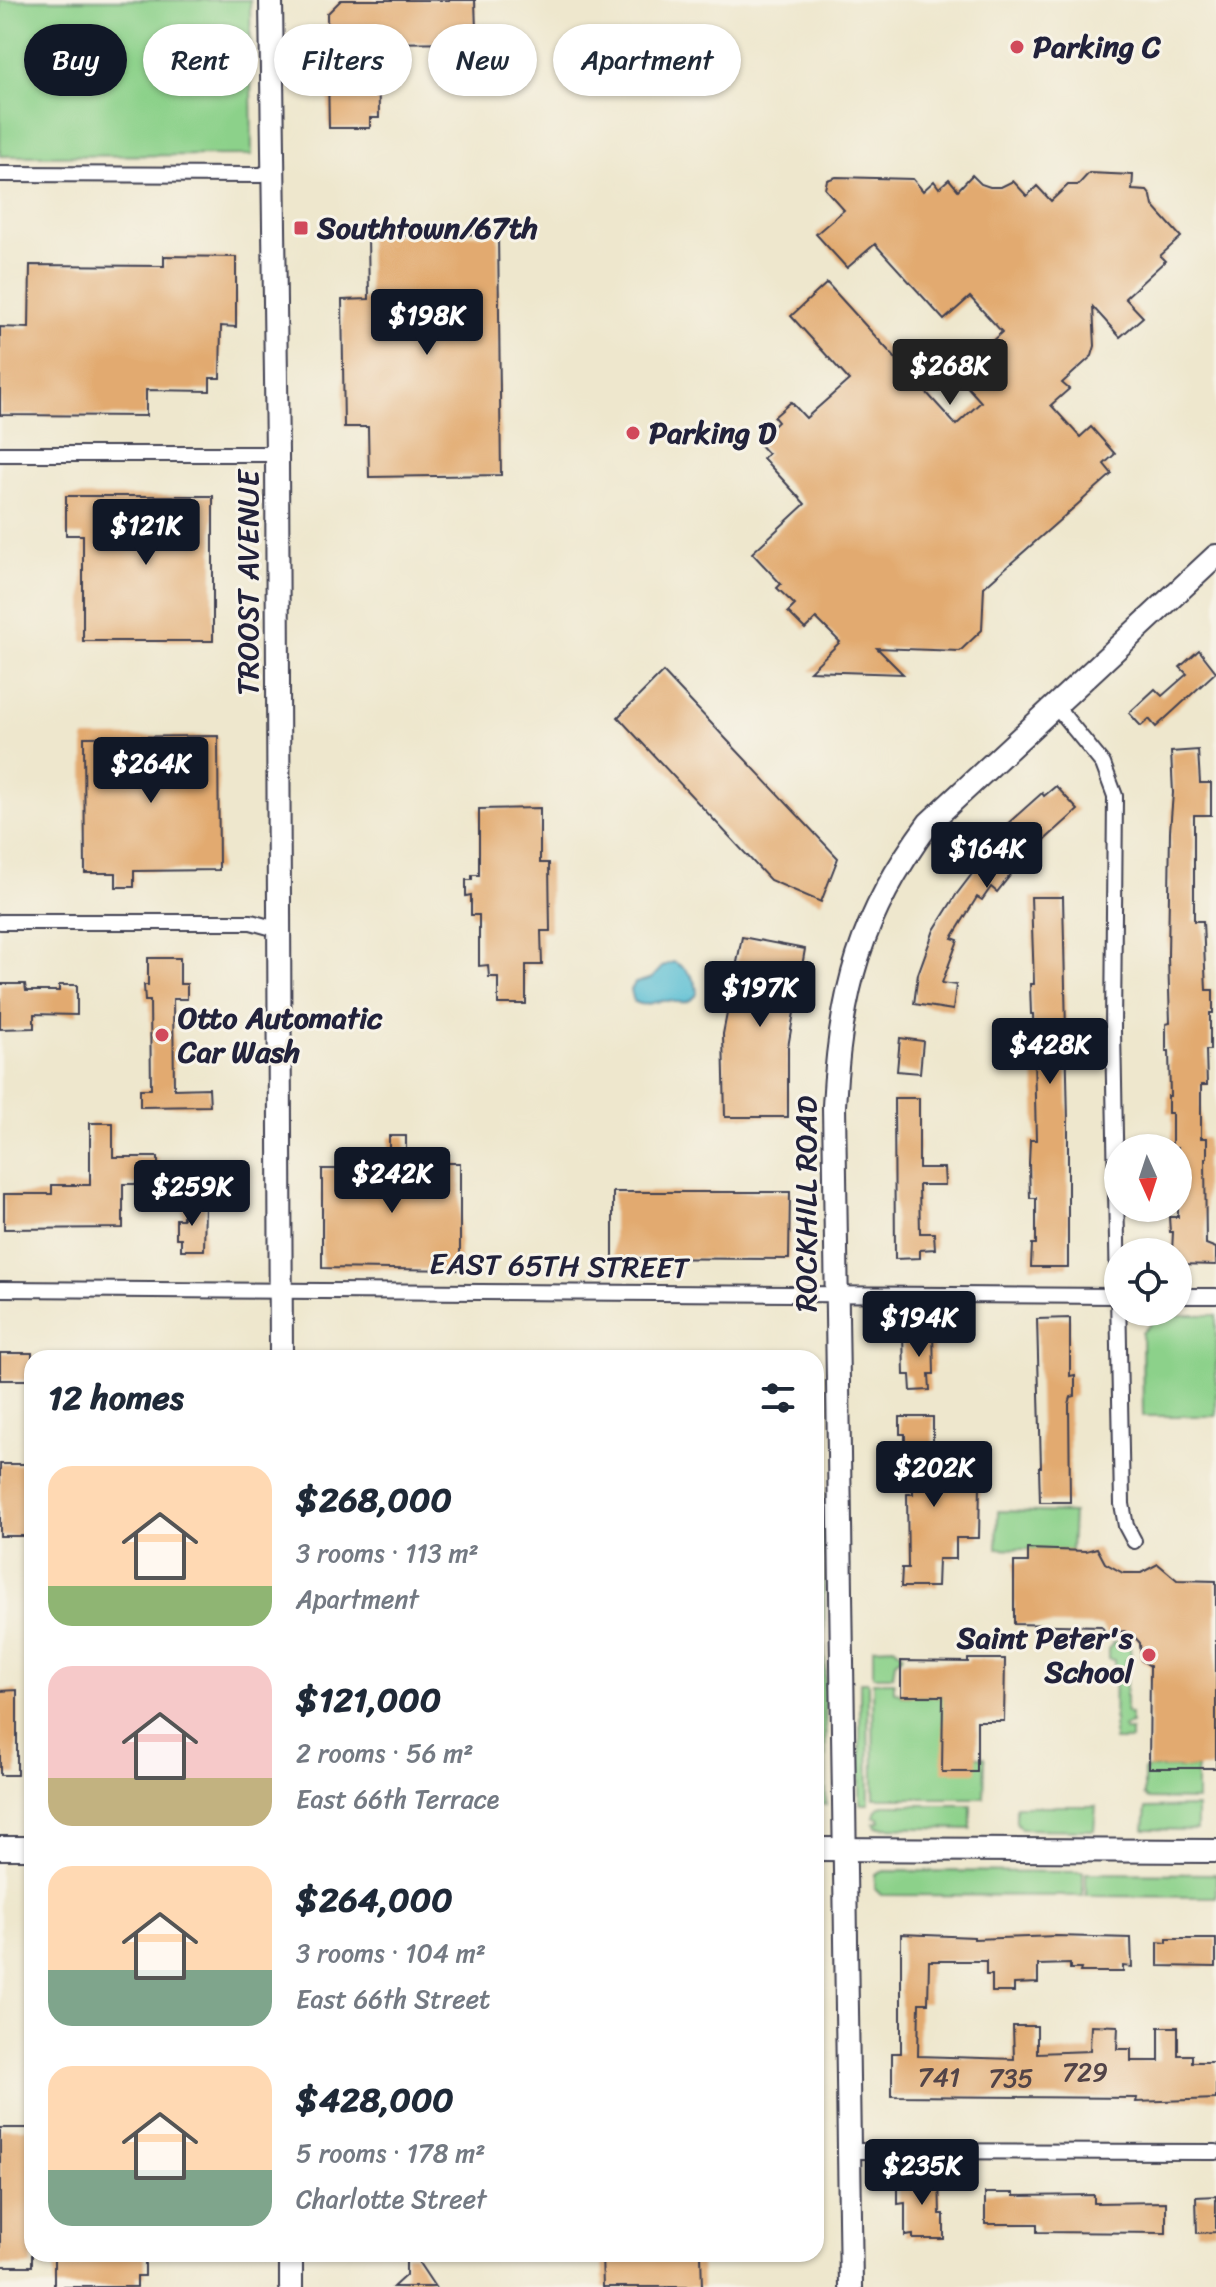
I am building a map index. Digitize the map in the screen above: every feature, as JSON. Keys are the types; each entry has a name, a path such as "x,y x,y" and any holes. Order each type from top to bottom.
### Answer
{"main road":[{"name":"TROOST AVENUE","path":"271,0 277,454 281,1350"},
{"name":"ROCKHILL ROAD","path":"851,2287 834,1106 837,1049 847,990 864,935 901,860 929,823 1216,556"},
{"path":"0,1848 24,1848"},
{"path":"824,1849 1216,1851"},
{"path":"291,2262 291,2287"}],"street":[{"path":"0,174 261,175 274,169"},
{"path":"0,454 277,454"},
{"path":"1054,704 1103,764 1115,796 1113,1030 1117,1238"},
{"path":"0,922 251,922 280,930"},
{"name":"EAST 65TH STREET","path":"0,1289 1104,1296"},
{"path":"1192,1296 1216,1296"},
{"path":"1119,1326 1122,1504 1126,1526 1134,1541"},
{"path":"850,2151 1216,2152"}],"green space":[{"path":"0,0 250,0 250,24 143,24 143,96 251,96 252,155 0,156"},
{"path":"1192,1315 1216,1315 1216,1416 1143,1416 1142,1333 1149,1326 1192,1326"},
{"path":"998,1511 1073,1513 1071,1551 997,1548"},
{"path":"824,1565 826,1805 824,1805"},
{"path":"1114,1642 1124,1642 1130,1647 1131,1660 1126,1660 1126,1713 1131,1714 1131,1724 1123,1727 1131,1731 1131,1740 1114,1740 1115,1660 1108,1659 1108,1649"},
{"path":"894,1647 903,1655 895,1661 893,1676 873,1676 873,1648"},
{"path":"860,1682 868,1682 869,1804 860,1804"},
{"path":"873,1682 894,1682 894,1692 901,1693 901,1696 943,1696 977,1757 985,1757 984,1798 874,1798"},
{"path":"1197,1768 1197,1800 1148,1799 1144,1795 1144,1770"},
{"path":"883,1805 971,1805 971,1829 876,1827 874,1823 880,1822 879,1818 874,1817 876,1810"},
{"path":"1016,1806 1096,1806 1094,1830 1021,1829 1016,1822"},
{"path":"1197,1807 1197,1830 1144,1829 1146,1808"},
{"path":"885,1871 1083,1872 1083,1896 881,1895 875,1889 875,1874"},
{"path":"1086,1873 1216,1874 1216,1897 1086,1896"}],"water":[{"path":"673,962 693,979 697,994 693,999 684,1002 634,1002 631,990 635,983 652,978 663,966"}],"building":[{"path":"341,0 475,0 476,24 428,24 428,42 412,43 412,24 327,24 327,14"},
{"path":"328,96 379,96 379,118 370,118 370,128 329,128"},
{"path":"1089,173 1133,175 1132,190 1147,191 1153,206 1181,237 1160,256 1165,261 1125,298 1143,317 1120,337 1093,307 1095,346 1092,356 1062,383 1069,389 1051,405 1080,437 1091,427 1115,454 1104,464 1112,474 984,587 982,630 960,651 877,648 903,674 810,671 840,642 816,618 805,629 788,612 795,605 777,588 781,584 752,553 805,504 763,458 768,454 757,442 778,422 774,417 791,402 806,418 849,380 791,316 827,283 956,425 981,402 956,374 1002,332 970,297 944,320 875,244 847,268 816,234 844,210 825,189 827,180 836,177 913,179 923,191 934,181 939,188 949,179 958,190 972,175 981,184 990,187 1001,187 1013,181 1027,196 1037,186 1051,201 1068,185 1078,185"},
{"path":"498,234 501,475 369,477 368,427 344,427 342,300 369,299 368,236"},
{"path":"164,256 236,257 236,327 221,326 220,378 210,378 210,391 146,390 146,416 0,415 0,327 29,328 30,265 164,266"},
{"path":"66,496 213,496 213,641 83,641 83,535 66,535"},
{"path":"1199,650 1216,672 1156,727 1149,719 1141,726 1129,713 1155,689 1162,696 1187,674 1180,667"},
{"path":"663,672 838,858 821,902 770,880 618,717"},
{"path":"218,736 219,870 134,871 134,887 116,887 116,873 85,873 84,737"},
{"path":"1198,750 1200,783 1211,783 1211,815 1194,815 1194,921 1203,921 1206,990 1213,990 1210,1050 1206,1050 1207,1085 1201,1085 1201,1138 1207,1138 1206,1244 1216,1248 1216,1265 1192,1264 1192,1238 1173,1238 1173,1232 1170,1232 1169,1222 1192,1222 1192,1134 1172,1134 1172,1113 1168,1113 1166,1024 1170,1023 1171,752"},
{"path":"1056,786 1078,810 1030,853 1030,850 997,892 991,887 982,900 977,897 952,938 958,940 942,983 956,985 953,1010 914,1004 918,974 934,930 956,895 1009,830 1005,826 1042,793 1044,796"},
{"path":"540,808 540,863 549,863 550,931 541,931 542,965 526,965 526,1004 498,1004 498,977 489,977 488,965 479,966 479,915 471,915 471,895 466,896 466,880 472,880 472,875 479,875 479,809"},
{"path":"1031,897 1063,897 1068,1267 1031,1267 1032,1244 1036,1244 1036,1198 1030,1198 1029,1164 1030,1140 1036,1140 1030,984 1034,984"},
{"path":"742,937 805,949 788,1047 788,1117 725,1117 723,1034"},
{"name":"Otto Automatic Car Wash","path":"148,958 180,958 180,984 187,984 187,999 173,999 174,1089 209,1088 210,1106 140,1107 140,1089 151,1089 150,1001 145,1001 144,985 148,985"},
{"path":"0,984 25,984 26,991 59,991 59,985 77,985 77,1015 34,1014 34,1028 0,1029"},
{"path":"900,1038 923,1041 920,1073 897,1071"},
{"path":"894,1098 919,1098 919,1168 944,1168 945,1185 919,1185 920,1233 934,1233 935,1249 920,1250 920,1258 895,1259"},
{"path":"90,1123 113,1123 113,1157 158,1157 158,1184 123,1184 123,1228 4,1229 4,1194 52,1194 52,1185 90,1185"},
{"path":"389,1136 406,1136 406,1163 460,1163 460,1270 322,1268 322,1169 389,1169"},
{"path":"613,1192 790,1192 789,1259 613,1258"},
{"path":"183,1205 205,1205 204,1250 181,1250 181,1238 176,1238 176,1219 183,1219"},
{"path":"1070,1318 1070,1376 1075,1375 1075,1396 1071,1397 1069,1404 1070,1502 1040,1502 1037,1319"},
{"path":"933,1331 934,1374 929,1374 930,1390 911,1391 910,1375 904,1375 903,1332"},
{"path":"0,1353 24,1353 24,1380 0,1380"},
{"path":"900,1417 933,1417 933,1483 980,1483 979,1538 956,1538 956,1559 938,1559 937,1587 901,1587 902,1568 908,1568 907,1494 913,1494 913,1460 905,1459 905,1434 900,1434"},
{"path":"0,1464 24,1464 24,1536 0,1536"},
{"name":"Saint Peter's School","path":"1097,1548 1105,1563 1123,1573 1141,1573 1158,1564 1177,1580 1216,1581 1216,1768 1149,1768 1150,1666 1141,1660 1140,1643 1133,1635 1124,1631 1107,1634 1101,1626 1014,1624 1014,1562 1028,1562 1028,1549 1086,1551"},
{"path":"968,1659 1005,1659 1004,1721 977,1721 977,1772 942,1772 943,1696 901,1696 901,1661 968,1662"},
{"path":"17,1690 17,1775 0,1775 0,1691"},
{"path":"901,1934 974,1939 1056,1936 1131,1938 1132,1967 1123,1966 1123,1972 1080,1972 1081,1969 1070,1969 1070,1964 1038,1965 1038,1983 1014,1984 1014,1992 992,1992 992,1975 986,1975 986,1961 929,1961 928,2003 919,2003 918,2056 1014,2059 1013,2026 1037,2026 1037,2053 1090,2051 1091,2025 1118,2026 1117,2049 1131,2049 1131,2061 1159,2061 1159,2027 1178,2027 1178,2055 1192,2055 1192,2062 1216,2062 1216,2099 1136,2102 1137,2098 892,2096 892,2053 901,2053"},
{"path":"1167,1939 1216,1939 1216,1967 1158,1966 1158,1942 1167,1943"},
{"path":"0,2128 24,2128 24,2262 32,2262 32,2266 0,2266"},
{"path":"939,2176 944,2239 905,2236 905,2203 898,2204 898,2177"},
{"path":"985,2193 1014,2193 1014,2196 1094,2195 1094,2203 1166,2202 1166,2233 1037,2232 1037,2224 985,2224"},
{"path":"1216,2196 1216,2232 1197,2233 1196,2197"},
{"path":"54,2262 145,2262 145,2276 137,2276 137,2287 54,2287"},
{"path":"406,2262 418,2262 435,2287 393,2287 406,2275"},
{"path":"602,2262 701,2262 702,2287 603,2287"}],"place":[{"name":"Parking C","path":"1017,47"},
{"name":"Southtown/67th","path":"301,228"},
{"name":"Parking D","path":"633,433"},
{"name":"Otto Automatic Car Wash","path":"162,1035"},
{"name":"Saint Peter's School","path":"1149,1655"}]}
